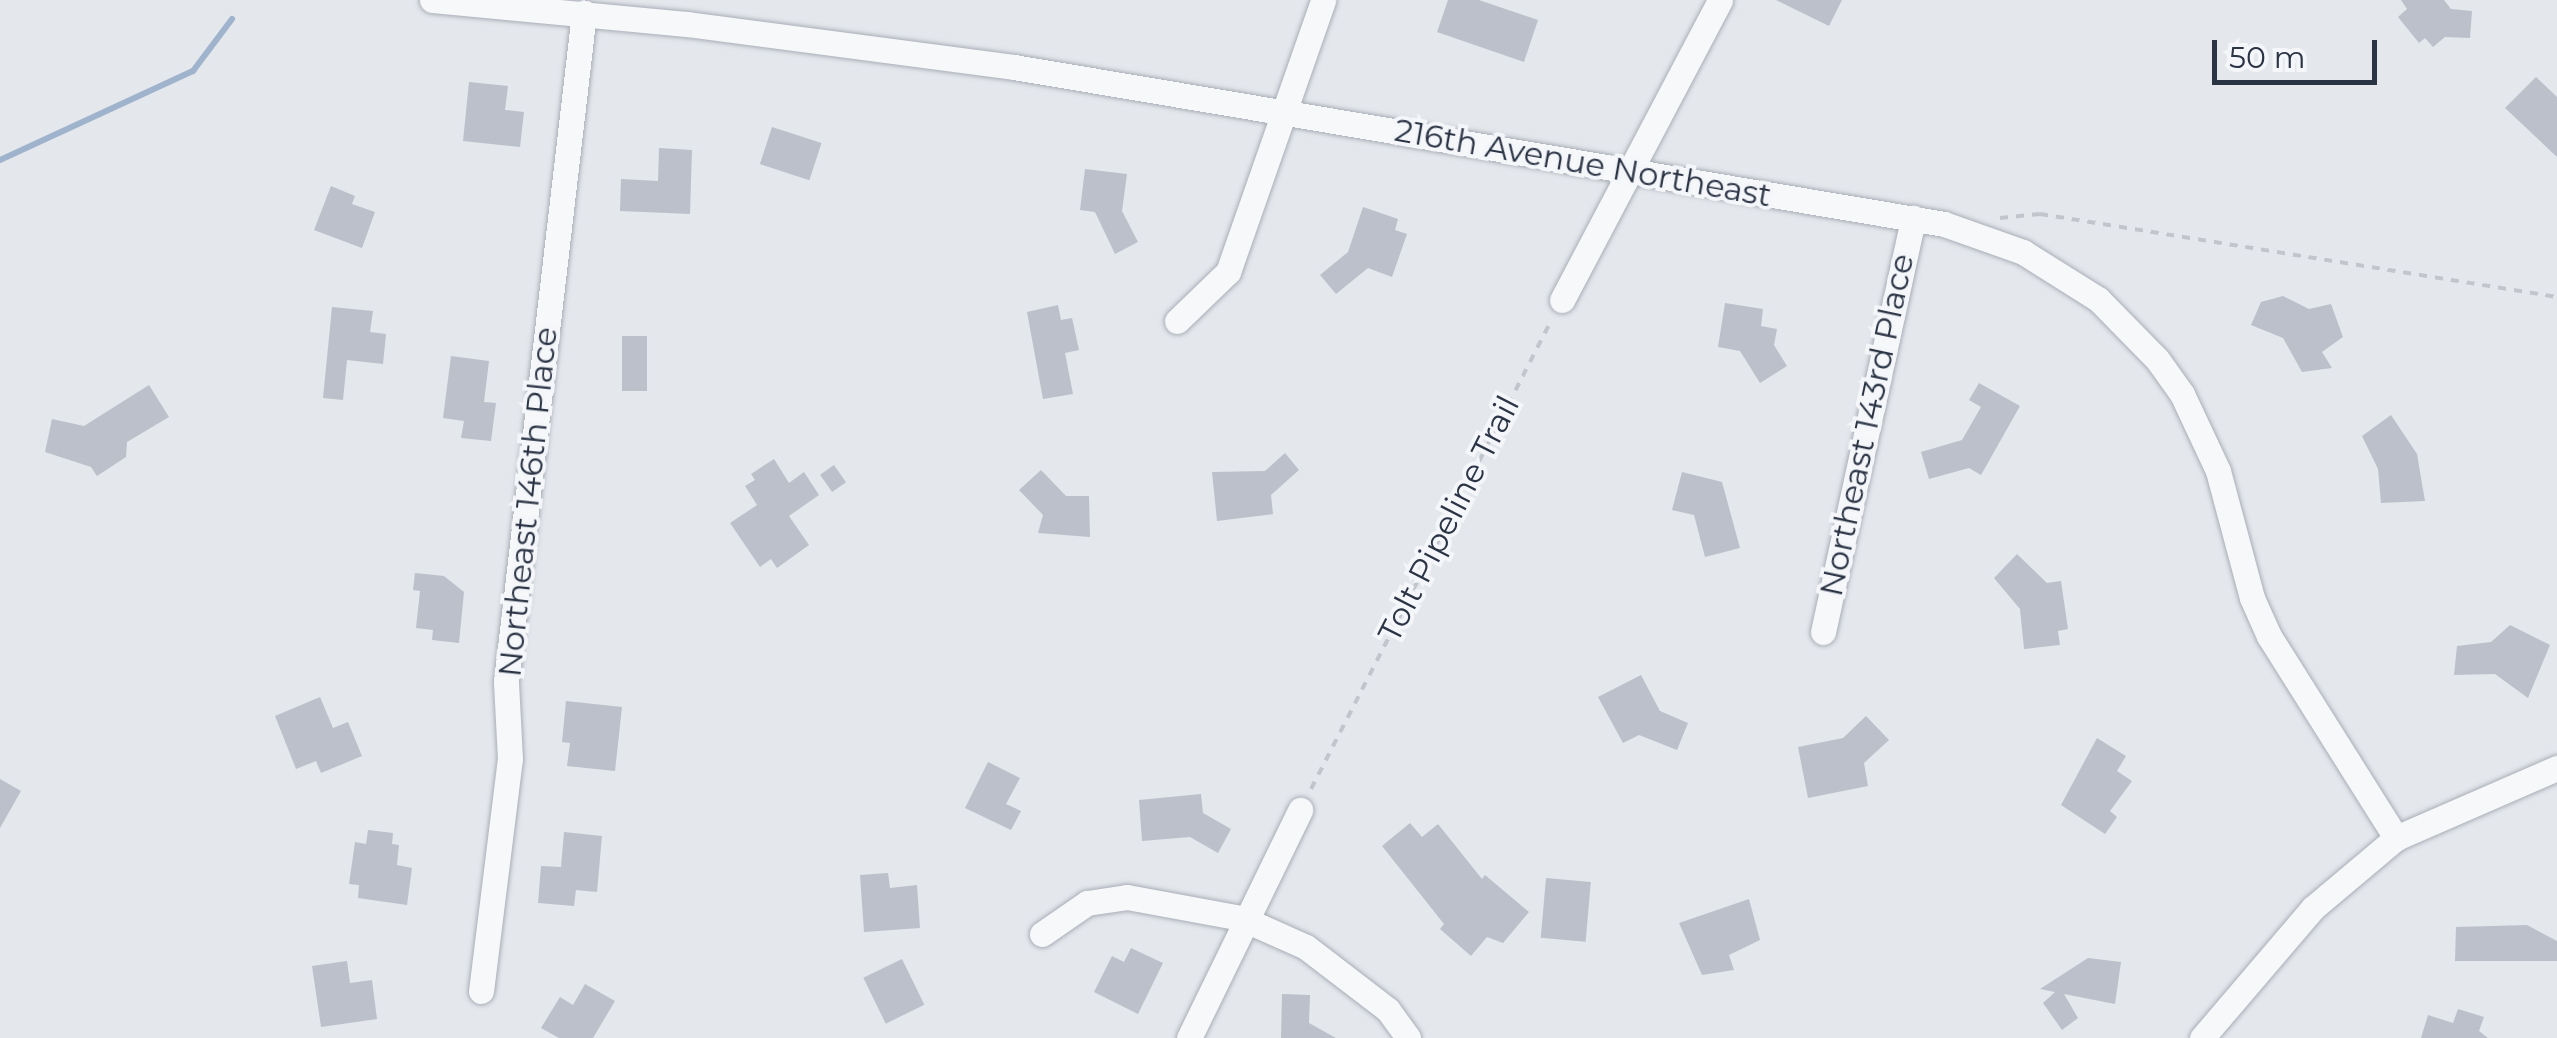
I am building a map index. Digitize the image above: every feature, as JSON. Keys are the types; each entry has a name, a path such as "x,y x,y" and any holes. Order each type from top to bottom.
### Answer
{"street":[{"name":"216th Avenue Northeast","path":"432,0 584,13 918,52 1913,218 1974,232 2023,252 2098,300 2157,359 2182,394 2218,471 2252,598 2269,636 2396,838"},
{"path":"1177,320 1228,272 1323,0"},
{"path":"1562,300 1720,0"},
{"name":"Northeast 146th Place","path":"481,991 510,759 506,682 584,13"},
{"name":"Northeast 143rd Place","path":"1823,632 1913,218"},
{"path":"2202,1038 2312,908 2396,838 2557,768"},
{"path":"1189,1038 1300,810"},
{"path":"1042,934 1088,904 1127,897 1210,909 1247,920 1306,947 1388,1010 1408,1038"}],"path":[{"path":"1974,232 1998,218 2040,214 2557,297"},
{"name":"Tolt Pipeline Trail","path":"1300,810 1562,300"}],"building":[{"path":"1448,0 1479,0 1538,20 1524,62 1437,32"},
{"path":"1776,0 1842,0 1829,26"},
{"path":"2401,0 2444,0 2451,9 2472,11 2470,38 2445,37 2433,47 2425,38 2419,43 2398,17 2407,9"},
{"path":"2536,77 2557,97 2557,157 2505,108"},
{"path":"469,82 508,86 505,110 524,112 520,147 463,141"},
{"path":"772,127 821,143 809,180 760,164"},
{"path":"659,148 692,150 690,214 620,211 621,179 658,181"},
{"path":"1085,169 1127,174 1122,211 1138,242 1115,254 1095,212 1080,210"},
{"path":"331,186 355,196 352,204 375,212 362,248 314,230"},
{"path":"1363,207 1398,219 1395,230 1407,234 1392,277 1368,268 1336,294 1320,275 1348,252"},
{"path":"2283,296 2309,309 2331,304 2343,337 2322,352 2332,368 2302,372 2283,338 2251,325 2261,302"},
{"path":"1725,303 1763,309 1761,326 1777,329 1774,345 1787,366 1760,383 1740,351 1718,347"},
{"path":"1058,305 1061,320 1072,318 1079,350 1065,353 1073,394 1043,399 1027,312"},
{"path":"332,307 373,311 370,332 386,334 383,364 347,360 343,400 323,398"},
{"path":"622,336 647,336 647,391 622,391"},
{"path":"451,356 489,361 484,402 496,403 491,441 461,438 464,421 443,418"},
{"path":"1979,383 2020,406 1981,475 1969,468 1929,479 1921,452 1962,440 1981,407 1969,400"},
{"path":"149,385 169,417 127,442 126,457 97,476 91,467 45,452 52,419 84,426"},
{"path":"2391,415 2417,454 2425,501 2381,503 2378,469 2362,436"},
{"path":"1285,453 1299,470 1271,495 1273,514 1217,521 1212,472 1265,471"},
{"path":"774,459 789,483 804,472 819,495 789,516 809,545 777,568 771,559 760,567 730,523 757,505 745,486 755,480 751,474"},
{"path":"834,465 846,482 832,492 820,475"},
{"path":"1041,470 1066,496 1089,496 1090,537 1038,533 1043,515 1019,490"},
{"path":"1682,472 1722,482 1740,548 1705,557 1694,515 1672,510"},
{"path":"2017,554 2047,583 2061,581 2068,629 2058,631 2060,645 2024,649 2020,609 1994,578"},
{"path":"415,573 444,576 464,592 459,643 432,640 433,630 416,628 420,591 413,590"},
{"path":"2510,625 2550,645 2528,698 2495,674 2454,675 2457,646 2491,642"},
{"path":"1641,675 1660,711 1688,723 1677,750 1639,735 1623,743 1598,697"},
{"path":"320,697 333,728 348,722 362,756 321,773 316,761 296,769 275,716"},
{"path":"566,701 622,707 615,771 567,766 570,743 562,742"},
{"path":"1866,716 1889,740 1864,763 1868,786 1808,798 1798,747 1843,738"},
{"path":"2097,738 2126,756 2117,771 2132,781 2110,811 2117,817 2105,834 2061,805"},
{"path":"988,762 1020,778 1006,804 1021,811 1011,830 965,808"},
{"path":"0,779 21,791 0,828"},
{"path":"1201,794 1203,813 1231,829 1218,853 1190,837 1142,841 1139,800"},
{"path":"1410,823 1422,837 1438,824 1482,879 1485,875 1529,912 1503,943 1487,937 1471,956 1440,929 1444,924 1382,846"},
{"path":"368,830 393,833 392,844 399,845 397,865 412,868 407,905 358,898 359,885 349,884 355,842 366,844"},
{"path":"564,832 602,836 597,892 576,890 574,906 538,903 541,866 561,867"},
{"path":"888,873 890,888 917,885 920,928 864,932 860,875"},
{"path":"1546,878 1591,882 1586,942 1541,938"},
{"path":"1749,899 1760,940 1729,955 1734,970 1702,975 1679,923"},
{"path":"2527,925 2557,941 2557,961 2455,961 2456,927"},
{"path":"1131,948 1163,963 1138,1014 1094,992 1112,956 1124,962"},
{"path":"2088,958 2121,962 2115,1004 2064,994 2078,1018 2062,1030 2043,1003 2055,992 2040,989"},
{"path":"902,959 924,1005 886,1024 863,978"},
{"path":"347,961 350,983 372,980 377,1019 321,1027 312,966"},
{"path":"585,984 615,1001 593,1038 559,1038 541,1028 560,997 573,1005"},
{"path":"1282,994 1310,995 1309,1023 1336,1038 1281,1038"},
{"path":"2458,1009 2484,1017 2479,1031 2488,1038 2421,1038 2428,1015 2453,1023"}],"waterway":[{"path":"0,160 193,71 232,19"}]}
